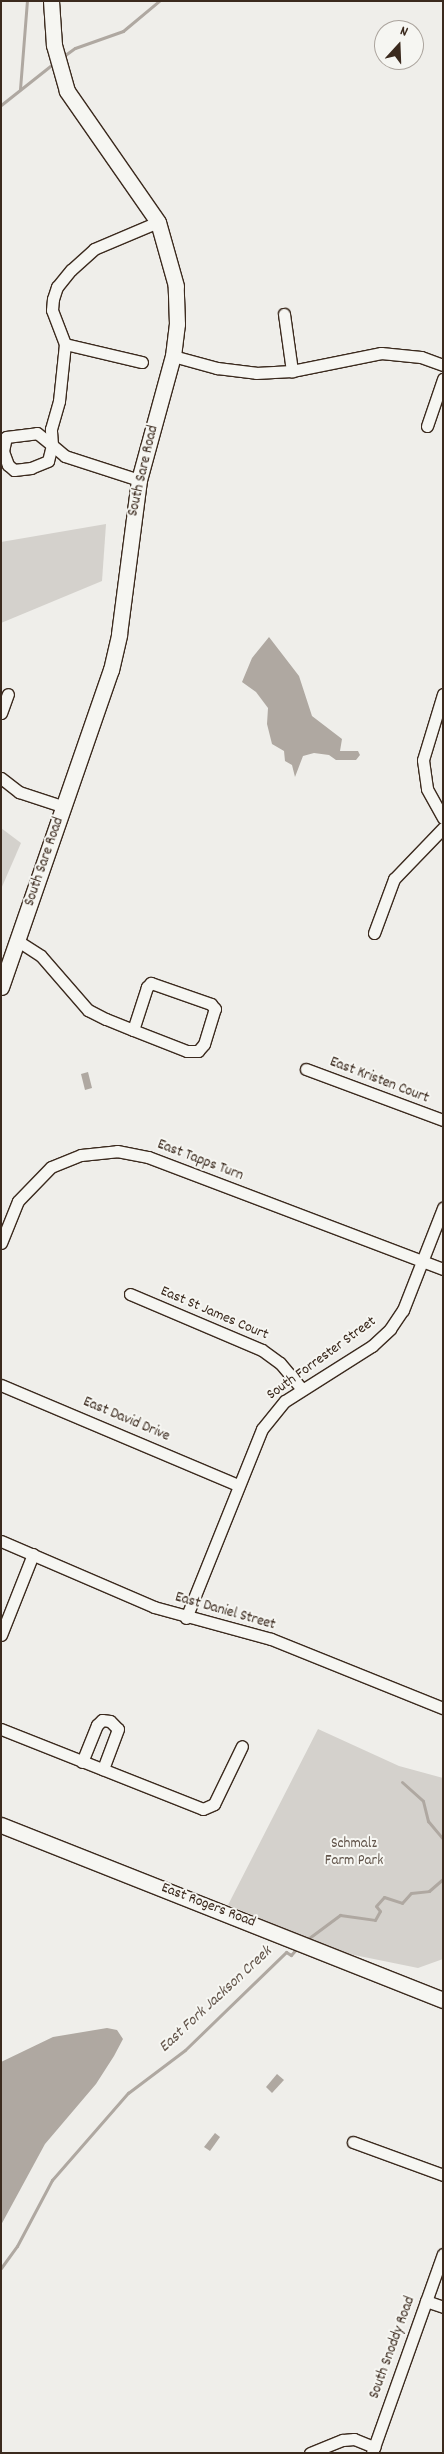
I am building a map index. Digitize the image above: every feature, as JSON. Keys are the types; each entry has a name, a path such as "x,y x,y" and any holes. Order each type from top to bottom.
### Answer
{"main road":[{"name":"South Sare Road","path":"1,986 111,670 119,634 139,480 172,356 177,324 176,286 158,222 67,91 54,44 51,1"},
{"name":"East Rogers Road","path":"1,1825 443,2000"}],"street":[{"path":"139,480 65,456 52,445 51,429 59,402 65,344 52,310 57,287 94,250 158,222"},
{"path":"284,314 292,371"},
{"path":"65,344 142,362"},
{"path":"172,356 238,372 292,371 381,353 421,358 443,365"},
{"path":"427,426 443,379"},
{"path":"1,713 8,694"},
{"path":"443,694 427,741 423,770 431,799 443,818"},
{"path":"1,778 19,792 65,806"},
{"path":"374,933 394,879 443,828"},
{"path":"18,941 41,956 88,1010 133,1030 187,1051 198,1051 204,1044 216,1009 211,1004 151,982 147,987 133,1030"},
{"name":"East Kristen Court","path":"306,1069 443,1120"},
{"name":"East Tapps Turn","path":"1,1243 18,1201 52,1167 81,1155 117,1150 148,1157 443,1269"},
{"name":"South Forrester Street","path":"186,1618 238,1484 268,1419 302,1389 385,1334 403,1310 443,1208"},
{"name":"East St James Court","path":"130,1294 262,1350 280,1363 302,1389"},
{"name":"East David Drive","path":"1,1385 238,1484"},
{"name":"East Daniel Street","path":"1,1541 186,1618 270,1639 443,1708"},
{"path":"1,1635 33,1554"},
{"path":"82,1762 97,1725 102,1720 110,1721 118,1730 103,1770"},
{"path":"1,1729 197,1807 209,1808 214,1804 242,1746"},
{"path":"354,2142 443,2175"},
{"name":"South Snoddy Road","path":"373,2450 443,2254"},
{"path":"426,2301 443,2307"},
{"path":"310,2453 343,2440 354,2439 373,2450"}],"green space":[{"path":"106,524 102,581 1,623 1,542"},
{"path":"1,828 21,843 1,889"},
{"name":"Schmalz Farm Park","path":"318,1729 399,1766 443,1778 443,1959 418,1968 310,1946 310,1939 228,1905"}],"shaded area":[{"path":"269,637 299,676 312,716 342,739 340,751 358,751 360,755 356,760 336,760 329,755 314,753 303,756 295,777 292,765 285,761 284,751 272,744 267,724 268,708 256,692 242,682 252,658"},
{"path":"88,1072 92,1088 85,1090 81,1074"},
{"path":"107,2028 117,2030 123,2039 114,2056 96,2084 45,2144 1,2225 1,2062 53,2037"},
{"path":"277,2074 284,2080 272,2093 266,2087"},
{"path":"215,2133 220,2137 210,2151 204,2147"}],"waterway":[{"path":"20,89 27,1"},
{"path":"61,58 75,48 123,31 159,1"},
{"path":"1,105 54,63"},
{"name":"East Fork Jackson Creek","path":"402,1782 423,1801 428,1821 443,1839"},
{"name":"East Fork Jackson Creek","path":"305,1941 340,1915 375,1920 380,1911 376,1906 384,1897 402,1903 411,1893 429,1891 443,1879"},
{"name":"East Fork Jackson Creek","path":"1,2268 17,2246 52,2180 128,2093 185,2050 286,1952 291,1955 297,1948"}]}
